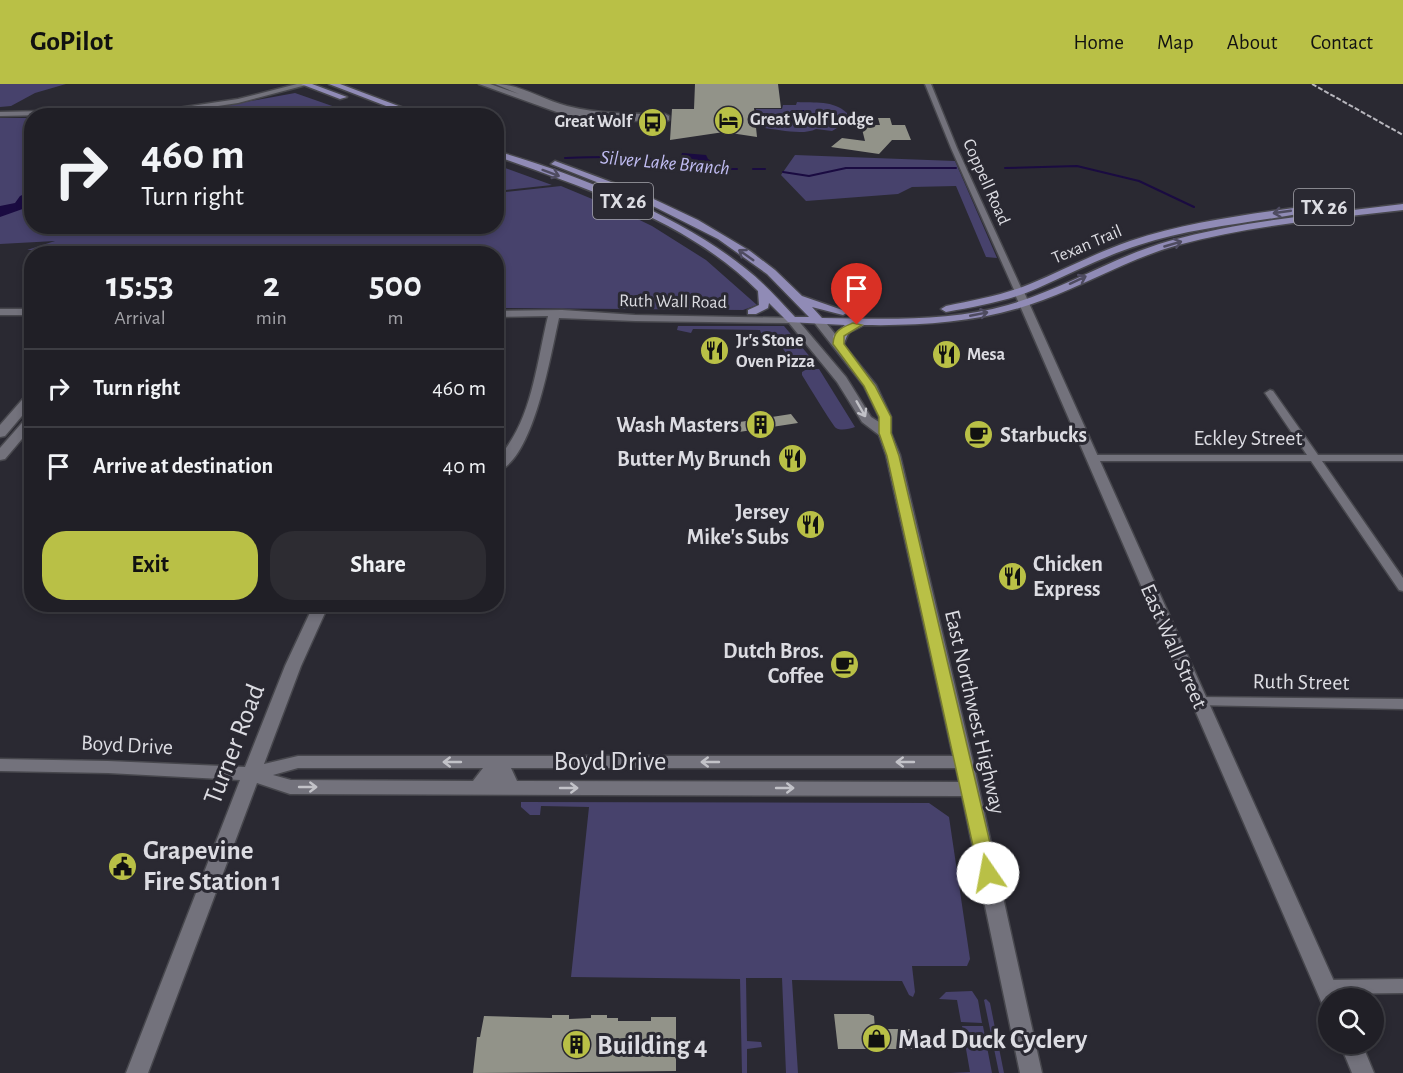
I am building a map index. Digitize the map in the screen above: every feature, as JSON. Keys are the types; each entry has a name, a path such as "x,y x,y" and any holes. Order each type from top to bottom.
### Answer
{"main road":[{"path":"306,84 371,108"},
{"path":"333,84 345,86 401,108"},
{"name":"TX 26","path":"512,148 612,183 695,222 769,271 815,316"},
{"name":"TX 26","path":"504,151 638,208 716,251 763,289 788,316"},
{"name":"Texan Trail","path":"815,316 843,312 925,312 1022,297 1074,266 1117,249 1190,228 1245,218 1403,198"},
{"name":"Texan Trail","path":"788,316 815,316 871,322 969,316 1140,254 1206,235 1403,207"},
{"path":"1190,228 1206,235"},
{"path":"752,312 765,306 763,289"},
{"name":"TX 26","path":"792,291 818,306 843,312"},
{"path":"839,344 839,336 847,328 871,322"}],"street":[{"path":"102,108 179,105 219,100 291,84"},
{"path":"191,108 238,101 306,84"},
{"path":"483,84 565,113 594,117 665,118 572,110 543,102 499,84"},
{"name":"Coppell Road","path":"928,84 954,148 1022,297"},
{"path":"0,112 24,111"},
{"path":"0,112 24,112"},
{"name":"East Wall Street","path":"1022,297 1326,988"},
{"path":"0,312 24,312"},
{"name":"Ruth Wall Road","path":"554,314 752,312 788,316"},
{"name":"Ruth Wall Road","path":"504,314 646,319 788,316"},
{"path":"504,460 513,450 530,418 554,314"},
{"path":"788,316 842,380 866,419 885,433"},
{"name":"East Northwest Highway","path":"815,316 870,386 885,417 885,433 893,456 964,762 1031,1073"},
{"path":"1270,393 1312,458 1403,587"},
{"path":"0,434 24,411"},
{"path":"0,456 24,428"},
{"name":"Eckley Street","path":"1093,458 1403,458"},
{"name":"Turner Road","path":"136,1073 293,666 318,612"},
{"name":"Ruth Street","path":"1199,702 1403,704"},
{"name":"Boyd Drive","path":"251,774 298,762 964,762"},
{"path":"478,787 499,762 511,788"},
{"name":"Boyd Drive","path":"0,765 108,767 251,774 290,787 970,789"},
{"path":"1382,988 1403,986"},
{"path":"1355,1054 1363,1073"}],"shaded area":[{"path":"0,84 66,84 35,93 11,106 0,107"},
{"path":"295,93 338,108 213,108"},
{"path":"797,102 836,106 847,113 847,122 832,131 816,129 796,132 758,127 756,109 782,109 783,105 796,105"},
{"path":"804,110 806,113 824,113 822,116 807,115 821,120 786,123 773,117 781,114 801,118 784,113"},
{"path":"0,118 24,118 24,234 504,234 504,192 561,186 652,226 706,260 757,305 743,310 504,308 504,246 39,246 55,241 0,244"},
{"path":"682,153 706,155 715,163 715,168 701,170 691,167 681,157"},
{"path":"795,155 955,161 997,258 986,257 956,186 912,187 898,194 806,201 781,175"},
{"path":"504,168 552,185 504,190"},
{"path":"24,194 24,208 0,217 0,206 15,203"},
{"path":"678,326 784,326 811,358 797,361 792,359 775,339 761,333 760,330 693,329 691,333 677,330"},
{"path":"807,369 819,369 855,427 836,428 802,375 802,372"},
{"path":"521,802 929,803 949,817 970,959 967,966 912,966 915,992 913,997 909,995 902,981 792,980 798,1073 786,1073 782,978 746,978 747,1041 761,1042 762,1047 747,1049 747,1073 742,1073 740,979 571,977 589,807 541,806 540,815 530,815 521,807"},
{"path":"972,991 978,1000 982,1023 961,1022 957,1000 939,999 946,992"},
{"path":"984,1000 990,1003 1004,1073 999,1073"},
{"path":"962,1026 983,1026 992,1073 950,1073 970,1072"}],"building":[{"name":"Great Wolf Lodge","path":"695,84 778,84 781,108 754,108 757,137 724,132 670,140 672,109 694,109"},
{"path":"878,118 890,118 892,125 905,125 911,140 892,140 879,154 831,147 842,138 865,141 861,125 880,125"},
{"name":"Wash Masters","path":"791,414 798,423 739,432 733,423"},
{"name":"Starbucks","path":"974,427 985,427 990,441 979,441"},
{"name":"Mad Duck Cyclery","path":"834,1014 869,1014 874,1016 875,1029 916,1029 920,1049 838,1049"},
{"name":"Building 4","path":"552,1015 569,1015 569,1019 607,1015 607,1018 618,1018 618,1021 651,1021 651,1017 676,1017 676,1071 473,1073 477,1037 480,1037 484,1016 552,1018"}],"waterway":[{"name":"Silver Lake Branch","path":"565,158 632,157 693,165"},
{"name":"Silver Lake Branch","path":"1005,168 1077,166 1139,181 1194,207"},
{"name":"Silver Lake Branch","path":"783,172 809,176 846,168 956,168"},
{"name":"Silver Lake Branch","path":"712,169 737,169"},
{"name":"Silver Lake Branch","path":"753,169 765,169"}],"railway":[{"path":"1312,84 1403,135"}],"place":[{"name":"Great Wolf Lodge","path":"729,120"},
{"name":"Great Wolf","path":"653,122"},
{"name":"Jr's Stone Oven Pizza","path":"715,351"},
{"name":"Mesa","path":"946,355"},
{"name":"Wash Masters","path":"760,425"},
{"name":"Starbucks","path":"979,435"},
{"name":"Butter My Brunch","path":"792,459"},
{"name":"Jersey Mike's Subs","path":"810,525"},
{"name":"Chicken Express","path":"1012,577"},
{"name":"Dutch Bros. Coffee","path":"845,664"},
{"name":"Grapevine Fire Station 1","path":"122,866"},
{"name":"Mad Duck Cyclery","path":"877,1039"},
{"name":"Building 4","path":"576,1045"}],"route":[{"path":"857,325 844,330 839,336 839,344 870,386 885,417 885,433 893,456 988,873"}]}
